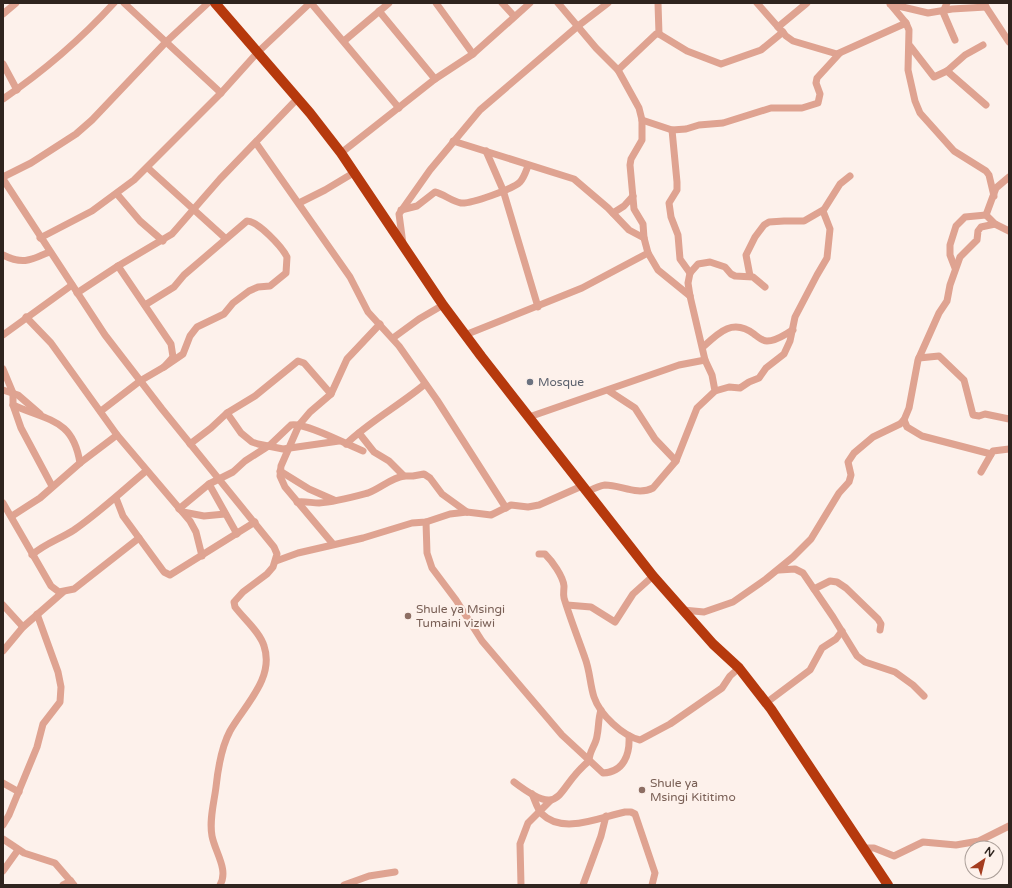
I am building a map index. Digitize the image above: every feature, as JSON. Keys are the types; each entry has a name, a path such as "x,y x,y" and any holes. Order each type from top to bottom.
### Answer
{"highway":[{"path":"215,3 341,153 443,305 465,335 653,576 713,644 739,668 766,703 888,885"}],"street":[{"path":"3,14 16,3"},
{"path":"3,99 17,90 68,50 114,3"},
{"path":"124,3 221,93"},
{"path":"208,3 166,42 92,120 76,134 31,163 3,178 90,314 140,382 218,479 255,522 274,547 277,554 276,561 267,574 243,592 234,602 235,607 261,638 264,645 266,660 264,672 253,697 230,732 218,769 211,824 214,842 223,869 224,876 220,885"},
{"path":"40,238 92,211 148,168 221,93 257,53 310,3 400,108"},
{"path":"344,41 389,3"},
{"path":"436,3 473,54"},
{"path":"502,3 514,16"},
{"path":"341,153 435,79 473,54 530,3"},
{"path":"558,3 618,70 632,94 642,120 642,140 630,162 634,209 644,224 644,238 648,253 658,270 690,296"},
{"path":"402,244 398,217 401,210 453,141 480,110 578,26 608,3"},
{"path":"658,3 659,34"},
{"path":"757,3 786,36 799,44 839,54"},
{"path":"659,34 687,51 721,64 761,50 807,3"},
{"path":"947,3 943,12 955,40"},
{"path":"889,4 921,12 943,12 952,9 984,5 1009,42"},
{"path":"889,4 906,23 909,30 910,46 908,70 915,101 920,113 954,151 986,171 989,175 994,196"},
{"path":"379,11 435,79"},
{"path":"642,120 672,130 723,123 771,108 798,109 811,106 818,103 820,98 816,83 817,78 839,54 906,23"},
{"path":"618,70 654,36 659,34"},
{"path":"910,46 933,76 947,71 965,56 983,45"},
{"path":"3,64 17,90"},
{"path":"947,71 986,105"},
{"path":"77,293 118,266 163,241 178,228 193,209 297,99"},
{"path":"672,130 677,182 676,190 669,203 671,217 678,235 680,259 690,273"},
{"path":"453,141 486,150 528,166 579,182 629,230 644,238"},
{"path":"256,143 355,284 368,312 393,338 464,440 506,508"},
{"path":"486,150 503,190 538,307"},
{"path":"401,210 417,206 435,192 452,200 465,203 515,186 520,182 528,166"},
{"path":"148,168 225,238"},
{"path":"299,203 325,190 355,172"},
{"path":"750,276 746,255 755,237 764,225 769,222 784,220 804,221 823,210 840,184 850,176"},
{"path":"986,215 996,188 1009,177"},
{"path":"116,194 140,221 163,241"},
{"path":"613,213 624,206 633,196"},
{"path":"276,561 298,553 363,538 412,523 426,522 450,514 467,512 491,515 511,505 528,507 539,505 585,489 604,485 636,491 648,490 657,484 676,461 697,408 715,391 729,387 740,388 759,378 766,368 784,354 793,330 795,317 827,258 830,229 823,210"},
{"path":"986,215 995,224 1009,231"},
{"path":"956,268 950,256 950,245 956,226 965,217 986,215"},
{"path":"101,411 140,382 183,354 190,336 197,327 224,314 233,303 249,291 258,287 270,286 278,282 286,273 288,264 285,252 254,222 247,220 225,238 174,287 145,305"},
{"path":"683,610 704,612 724,606 746,594 777,571 811,539 839,493 849,482 851,475 849,460 854,453 873,437 900,424 904,420 909,408 915,371 919,358 939,313 947,301 960,257 977,240 979,229 983,226 995,224"},
{"path":"3,255 16,260 27,261 49,252"},
{"path":"465,335 538,307 582,288 648,253"},
{"path":"715,391 712,375 705,360 690,296 688,283 690,273 698,264 710,262 725,266 731,274 756,278 765,287"},
{"path":"118,266 171,344 173,357 164,367"},
{"path":"3,335 72,285"},
{"path":"393,338 419,319 443,305"},
{"path":"26,317 51,343 117,435 181,511 196,532 202,556"},
{"path":"333,544 285,487 281,479 280,471 283,460 300,425 310,412 331,394 347,359 380,324"},
{"path":"703,347 712,338 730,327 743,328 765,341 775,340 793,330"},
{"path":"919,358 939,356 963,378 974,415 979,416 985,414 1009,419"},
{"path":"529,417 680,366 705,360"},
{"path":"190,444 211,428 227,413 255,396 298,361 304,363 331,394"},
{"path":"4,373 13,392 14,405 20,428 52,486"},
{"path":"227,413 246,438 258,444 289,448 342,442 359,433 405,401 425,384"},
{"path":"3,390 13,392 43,417"},
{"path":"609,391 635,408 655,439 676,461"},
{"path":"14,405 43,417 69,431 77,447 80,463"},
{"path":"904,420 906,426 922,436 991,454"},
{"path":"181,511 209,484 232,472 245,462 273,446 291,425 300,425 363,452"},
{"path":"359,433 374,452 389,461 404,476"},
{"path":"12,516 40,498 80,463 117,435"},
{"path":"273,446 283,460"},
{"path":"981,472 991,454 995,450 1009,450"},
{"path":"32,555 43,546 68,534 116,498 146,471"},
{"path":"280,471 313,491 334,500"},
{"path":"297,502 318,503 334,500 368,492 389,483 395,478 424,474 430,478 442,494 467,512"},
{"path":"209,484 237,534"},
{"path":"116,498 118,508 139,538 164,572 170,575 255,522"},
{"path":"3,503 12,516 32,555 51,586 58,592 74,589 139,538"},
{"path":"181,511 204,516 225,514"},
{"path":"426,522 427,553 432,568 456,600 482,641 539,711 562,736 599,771 607,773 617,769 622,765 628,754 640,740 670,724 722,688 730,676 739,668"},
{"path":"539,554 543,553 548,557 564,584 563,596 567,605 573,629 587,664 594,697 601,710 629,736 640,740"},
{"path":"777,571 789,568 800,570 808,578 859,658 895,672 914,685 924,696"},
{"path":"567,605 583,605 591,607 615,622 633,594 653,576"},
{"path":"814,589 830,581 841,584 878,620 881,624 880,630"},
{"path":"3,651 23,627 63,592"},
{"path":"3,605 23,627"},
{"path":"3,825 9,815 40,741 43,724 59,706 61,696 58,672 38,614"},
{"path":"766,703 810,670 822,648 836,639 842,631"},
{"path":"589,761 589,754 597,738 598,719 601,710"},
{"path":"628,754 629,736"},
{"path":"522,885 520,844 528,824 539,810 550,801 558,797 579,769 589,761"},
{"path":"514,782 532,794 550,801"},
{"path":"3,783 19,792"},
{"path":"532,794 539,810 545,816 567,825 606,816 631,812 635,814 655,873 652,885"},
{"path":"583,885 601,836 606,816"},
{"path":"864,848 874,848 894,856 923,842 956,845 979,841 1009,826"},
{"path":"3,839 28,855 55,863 73,883"},
{"path":"3,871 18,850"},
{"path":"344,885 362,878 395,872"},
{"path":"63,885 73,883"}],"place":[{"name":"Mosque","path":"530,382"},
{"name":"Shule ya Msingi Tumaini viziwi","path":"408,616"},
{"name":"Shule ya Msingi Kititimo","path":"642,790"}]}
